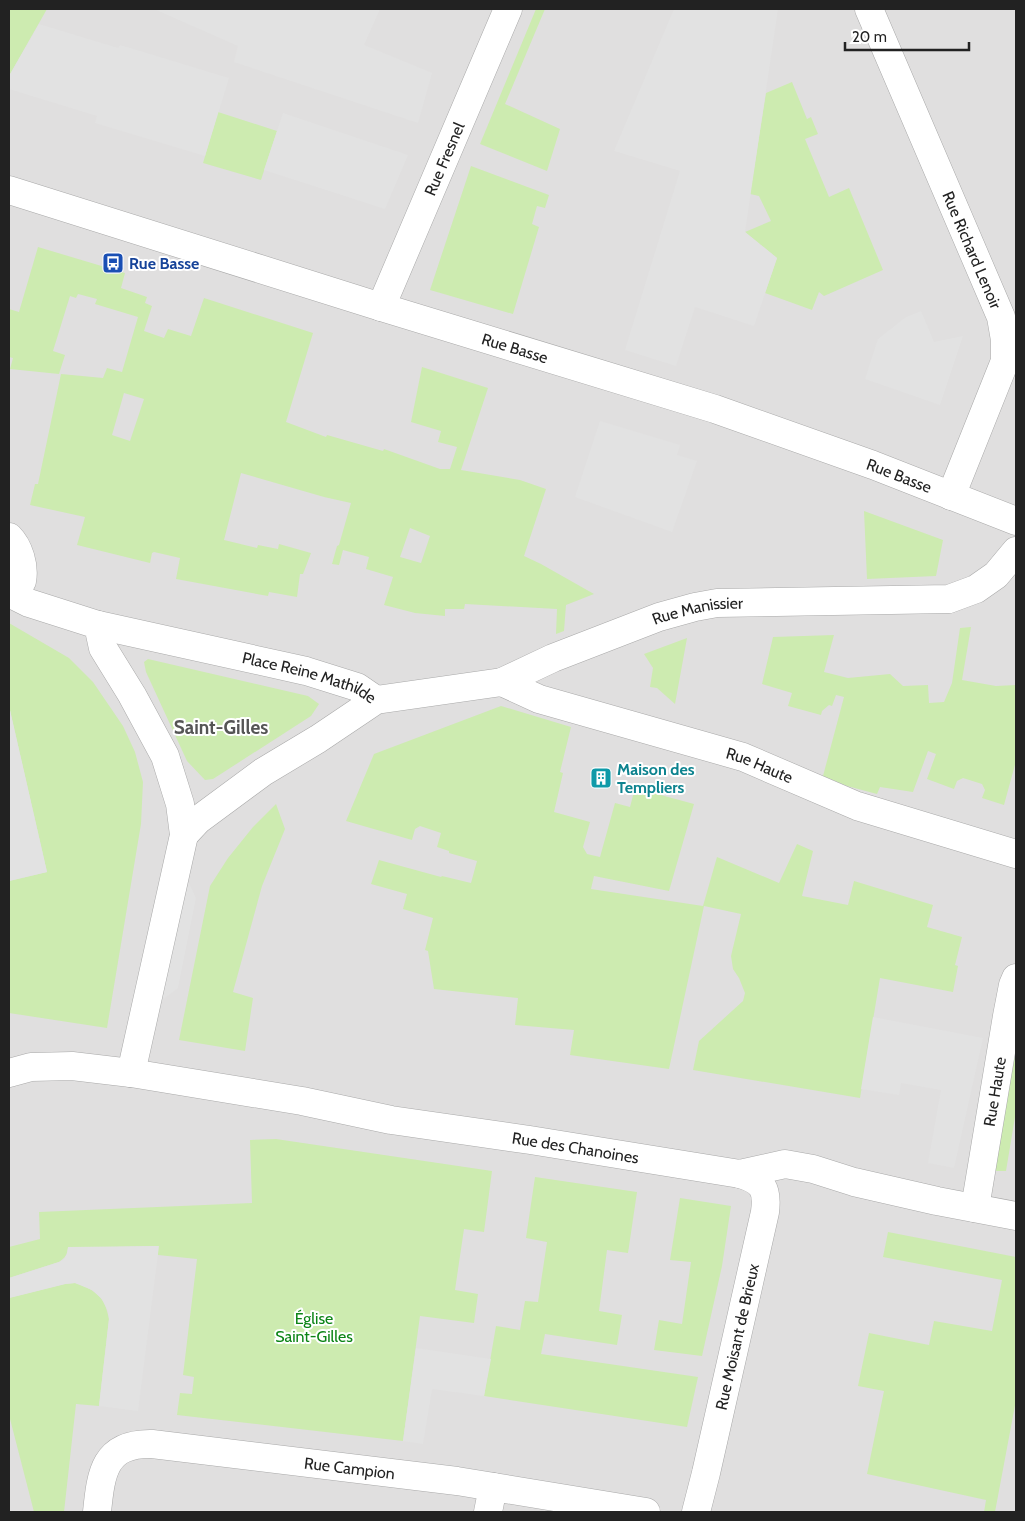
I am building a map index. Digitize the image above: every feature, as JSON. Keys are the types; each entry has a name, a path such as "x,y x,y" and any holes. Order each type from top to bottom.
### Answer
{"street":[{"name":"Rue Fresnel","path":"381,307 508,9"},
{"name":"Rue Richard Lenoir","path":"869,9 1001,317 1005,340 1005,361 952,496"},
{"name":"Rue Basse","path":"9,190 381,307 715,409 873,466 1016,521"},
{"path":"9,537 15,543 24,570 22,581 9,566"},
{"name":"Rue Manissier","path":"376,700 502,682 553,658 659,617 695,606 717,603 949,599 976,589 996,576 1016,551"},
{"name":"Place Reine Mathilde","path":"9,593 29,604 98,625 306,671 357,687 376,700 318,739 262,772 198,820 184,835"},
{"path":"9,1073 31,1067 72,1066 131,1073 184,835 180,804 165,756 132,695 103,648 98,625"},
{"name":"Rue Haute","path":"502,682 539,699 742,757 857,806 1016,854"},
{"name":"Rue Haute","path":"975,1208 1007,1016 1016,978"},
{"name":"Rue des Chanoines","path":"131,1073 302,1101 391,1120 740,1174 785,1164 813,1169 854,1182 937,1201 1016,1216"},
{"name":"Rue Moisant de Brieux","path":"696,1512 767,1200 765,1190 761,1184 752,1177 740,1174"},
{"name":"Rue Campion","path":"97,1512 103,1471 117,1453 126,1447 138,1444 152,1444 428,1477 491,1500 646,1512"}],"shaded area":[{"path":"9,9 1016,9 1016,1512 9,1512"},
{"path":"154,9 380,9 364,45 432,73 418,123 234,62 238,46"},
{"path":"674,9 778,9 745,232 777,258 754,326 695,307 676,366 625,350 680,171 614,151"},
{"path":"39,24 118,48 120,45 229,78 205,156 95,123 97,116 9,89 9,76"},
{"path":"283,113 408,155 385,209 264,170"},
{"path":"921,311 934,342 963,336 940,405 865,379 878,339 906,317"},
{"path":"600,421 680,445 677,455 697,461 672,532 575,497"},
{"path":"9,706 47,872 9,881"},
{"path":"189,883 196,898 178,988 162,1000 183,895"},
{"path":"873,1017 983,1038 954,1168 928,1163 941,1090 901,1083 899,1095 861,1089"},
{"path":"159,1246 138,1411 99,1406 109,1319 108,1311 102,1299 92,1290 75,1283 9,1298 9,1278 59,1262 67,1254 68,1247"},
{"path":"416,1348 491,1359 484,1396 432,1389 423,1444 403,1441"}],"green space":[{"path":"9,9 47,9 9,76"},
{"path":"536,9 545,9 505,104 560,129 547,171 480,144"},
{"path":"792,82 807,119 811,117 818,134 805,139 829,197 849,188 883,270 824,296 819,292 812,310 765,293 777,258 745,232 771,221 759,196 750,194 766,93"},
{"path":"218,112 277,131 261,180 203,163"},
{"path":"471,166 549,195 545,208 537,206 532,224 539,227 513,314 430,290"},
{"path":"38,247 125,273 121,288 147,297 145,303 152,306 144,331 164,338 168,329 191,336 204,298 313,333 286,422 326,437 327,435 383,451 384,449 440,469 450,469 457,447 438,442 441,431 411,422 422,367 488,388 461,470 520,480 546,489 524,556 594,594 566,605 564,631 556,634 557,609 465,604 464,609 445,609 445,616 415,613 384,605 393,577 366,569 369,557 343,550 339,565 332,564 351,503 241,473 224,540 257,548 258,545 278,549 279,544 311,553 303,574 300,574 297,597 269,592 268,596 176,579 180,558 154,552 152,553 150,563 77,545 85,517 30,505 35,484 38,484 61,374 103,378 107,368 122,372 138,317 95,304 97,299 78,294 76,298 70,296 53,351 65,355 59,374 10,369 13,358 9,357 9,309 19,312","holes":["124,393 144,399 130,441 112,435","410,528 430,536 421,563 400,557"]},
{"path":"864,511 943,540 936,576 867,579"},
{"path":"9,623 69,658 93,682 123,726 135,752 143,782 141,824 107,1028 9,1013 9,881 47,872 9,706"},
{"path":"971,627 962,680 996,686 1016,685 1016,761 1004,805 982,798 985,790 982,784 963,778 957,781 954,789 927,779 936,754 928,751 913,792 880,787 877,794 847,786 823,776 844,697 836,695 832,706 829,705 822,711 821,715 788,706 792,693 762,684 773,637 834,635 824,672 848,678 890,674 903,686 928,685 929,703 944,702 952,683 960,628"},
{"path":"687,638 675,704 657,688 650,687 653,668 644,654"},
{"path":"148,659 308,696 319,704 311,716 213,779 205,780 187,761 146,672 144,662"},
{"path":"501,706 571,727 560,772 563,773 554,812 590,822 583,847 587,854 600,857 615,803 630,807 635,788 694,804 669,891 594,876 591,889 703,906 717,857 779,883 797,844 813,851 802,896 848,905 854,881 933,905 927,927 962,937 955,965 958,966 953,992 880,978 860,1098 693,1070 699,1041 743,1001 745,993 733,969 731,956 741,914 704,906 669,1069 570,1055 574,1030 515,1025 518,998 434,989 428,951 425,950 433,918 403,909 407,894 371,884 379,860 471,883 477,861 449,853 449,851 437,847 441,833 420,826 415,829 412,840 346,821 374,754"},
{"path":"276,804 285,829 262,886 233,992 253,998 245,1051 179,1040 210,886 228,858 253,827"},
{"path":"1016,1048 1016,1111 1006,1171 995,1171"},
{"name":"Église Saint-Gilles","path":"276,1139 492,1171 484,1232 464,1229 455,1290 478,1294 474,1323 420,1316 403,1441 177,1415 180,1393 192,1394 194,1377 183,1375 197,1259 158,1255 158,1246 68,1248 67,1253 59,1262 9,1278 9,1247 40,1239 39,1212 252,1203 250,1140"},
{"path":"535,1177 637,1192 628,1253 607,1250 599,1311 622,1315 617,1345 545,1334 541,1354 698,1377 687,1427 484,1396 496,1326 520,1330 525,1301 538,1302 547,1242 526,1238"},
{"path":"680,1198 731,1206 722,1266 702,1356 654,1350 659,1320 682,1324 691,1262 670,1260"},
{"path":"888,1232 1016,1257 1016,1400 995,1512 984,1512 986,1500 867,1474 884,1391 858,1386 869,1333 929,1345 934,1321 992,1331 1002,1280 883,1257"},
{"path":"75,1283 89,1288 98,1295 105,1305 109,1319 99,1406 76,1404 64,1512 34,1512 9,1415 9,1298"}],"place":[{"name":"Rue Basse","path":"113,263"},
{"name":"Maison des Templiers","path":"601,778"}],"district":[{"name":"Saint-Gilles","path":"221,727"}]}
